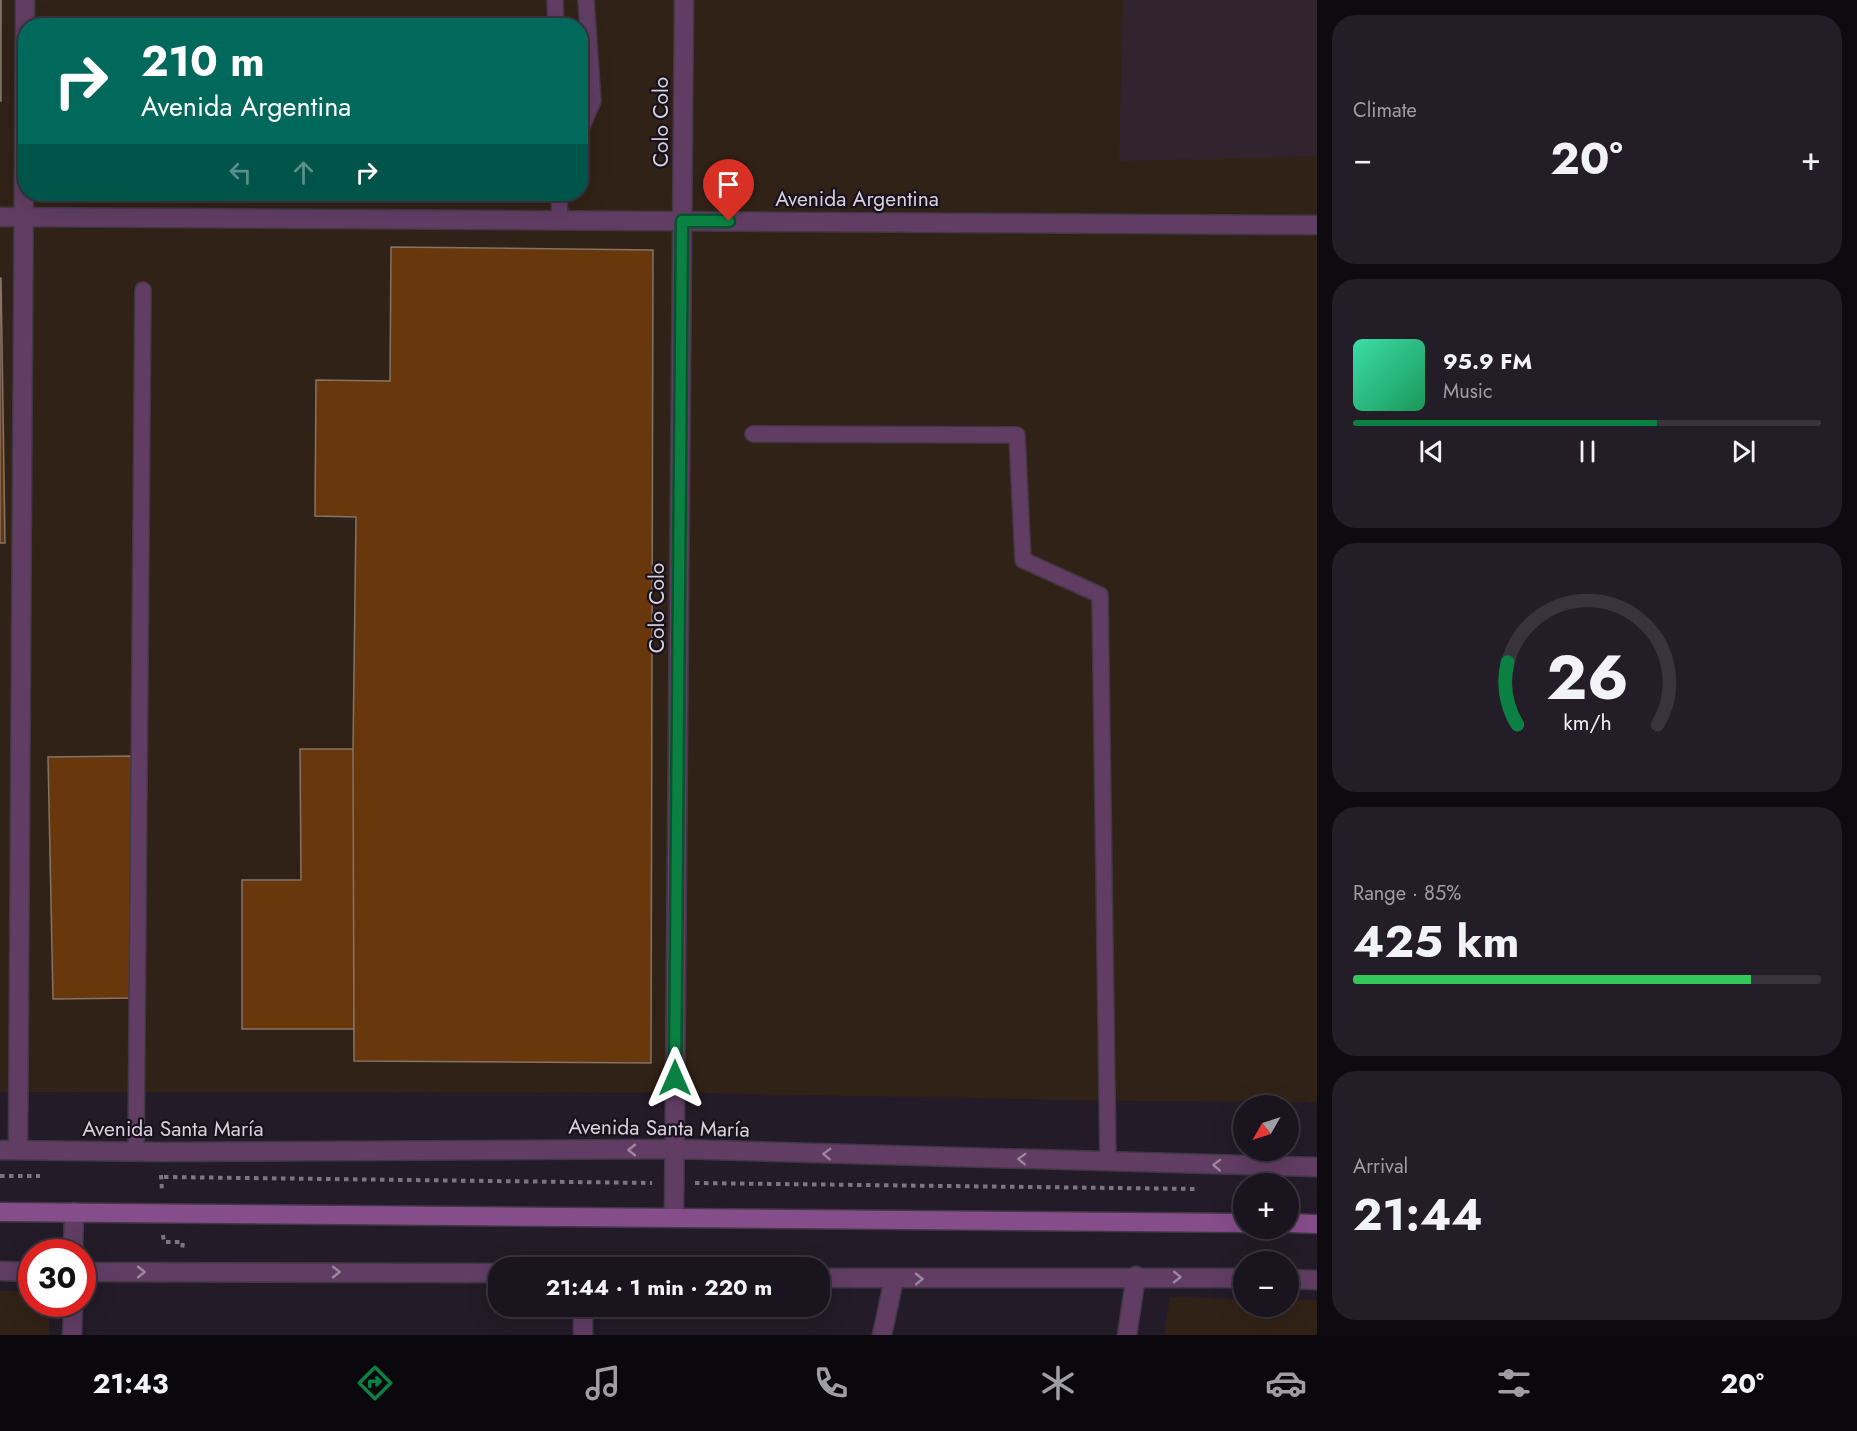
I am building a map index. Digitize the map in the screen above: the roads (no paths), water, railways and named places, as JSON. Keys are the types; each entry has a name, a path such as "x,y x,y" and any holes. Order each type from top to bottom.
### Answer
{"main road":[{"path":"0,1212 674,1216 1233,1223"},
{"path":"1299,1223 1317,1224"}],"street":[{"path":"25,0 25,18"},
{"name":"Colo Colo","path":"674,1216 684,0"},
{"path":"18,1150 24,201"},
{"name":"Avenida Argentina","path":"0,216 1317,225"},
{"name":"Avenida Santa María","path":"0,1150 136,1152 674,1149 1317,1167"},
{"path":"74,1212 74,1239"},
{"path":"0,1271 18,1272"},
{"path":"96,1272 488,1273"},
{"path":"1127,1335 1136,1276"},
{"path":"830,1278 1136,1276 1233,1278"},
{"path":"882,1335 894,1279"},
{"path":"1299,1279 1317,1280"},
{"path":"72,1335 73,1317"},
{"path":"582,1317 583,1335"}],"lane":[{"path":"555,0 556,18"},
{"path":"586,0 587,18"},
{"path":"588,29 593,101 588,113"},
{"path":"559,201 560,220"},
{"path":"136,1152 142,290"},
{"path":"753,434 1017,435 1023,560 1100,595 1108,1162"}]}
